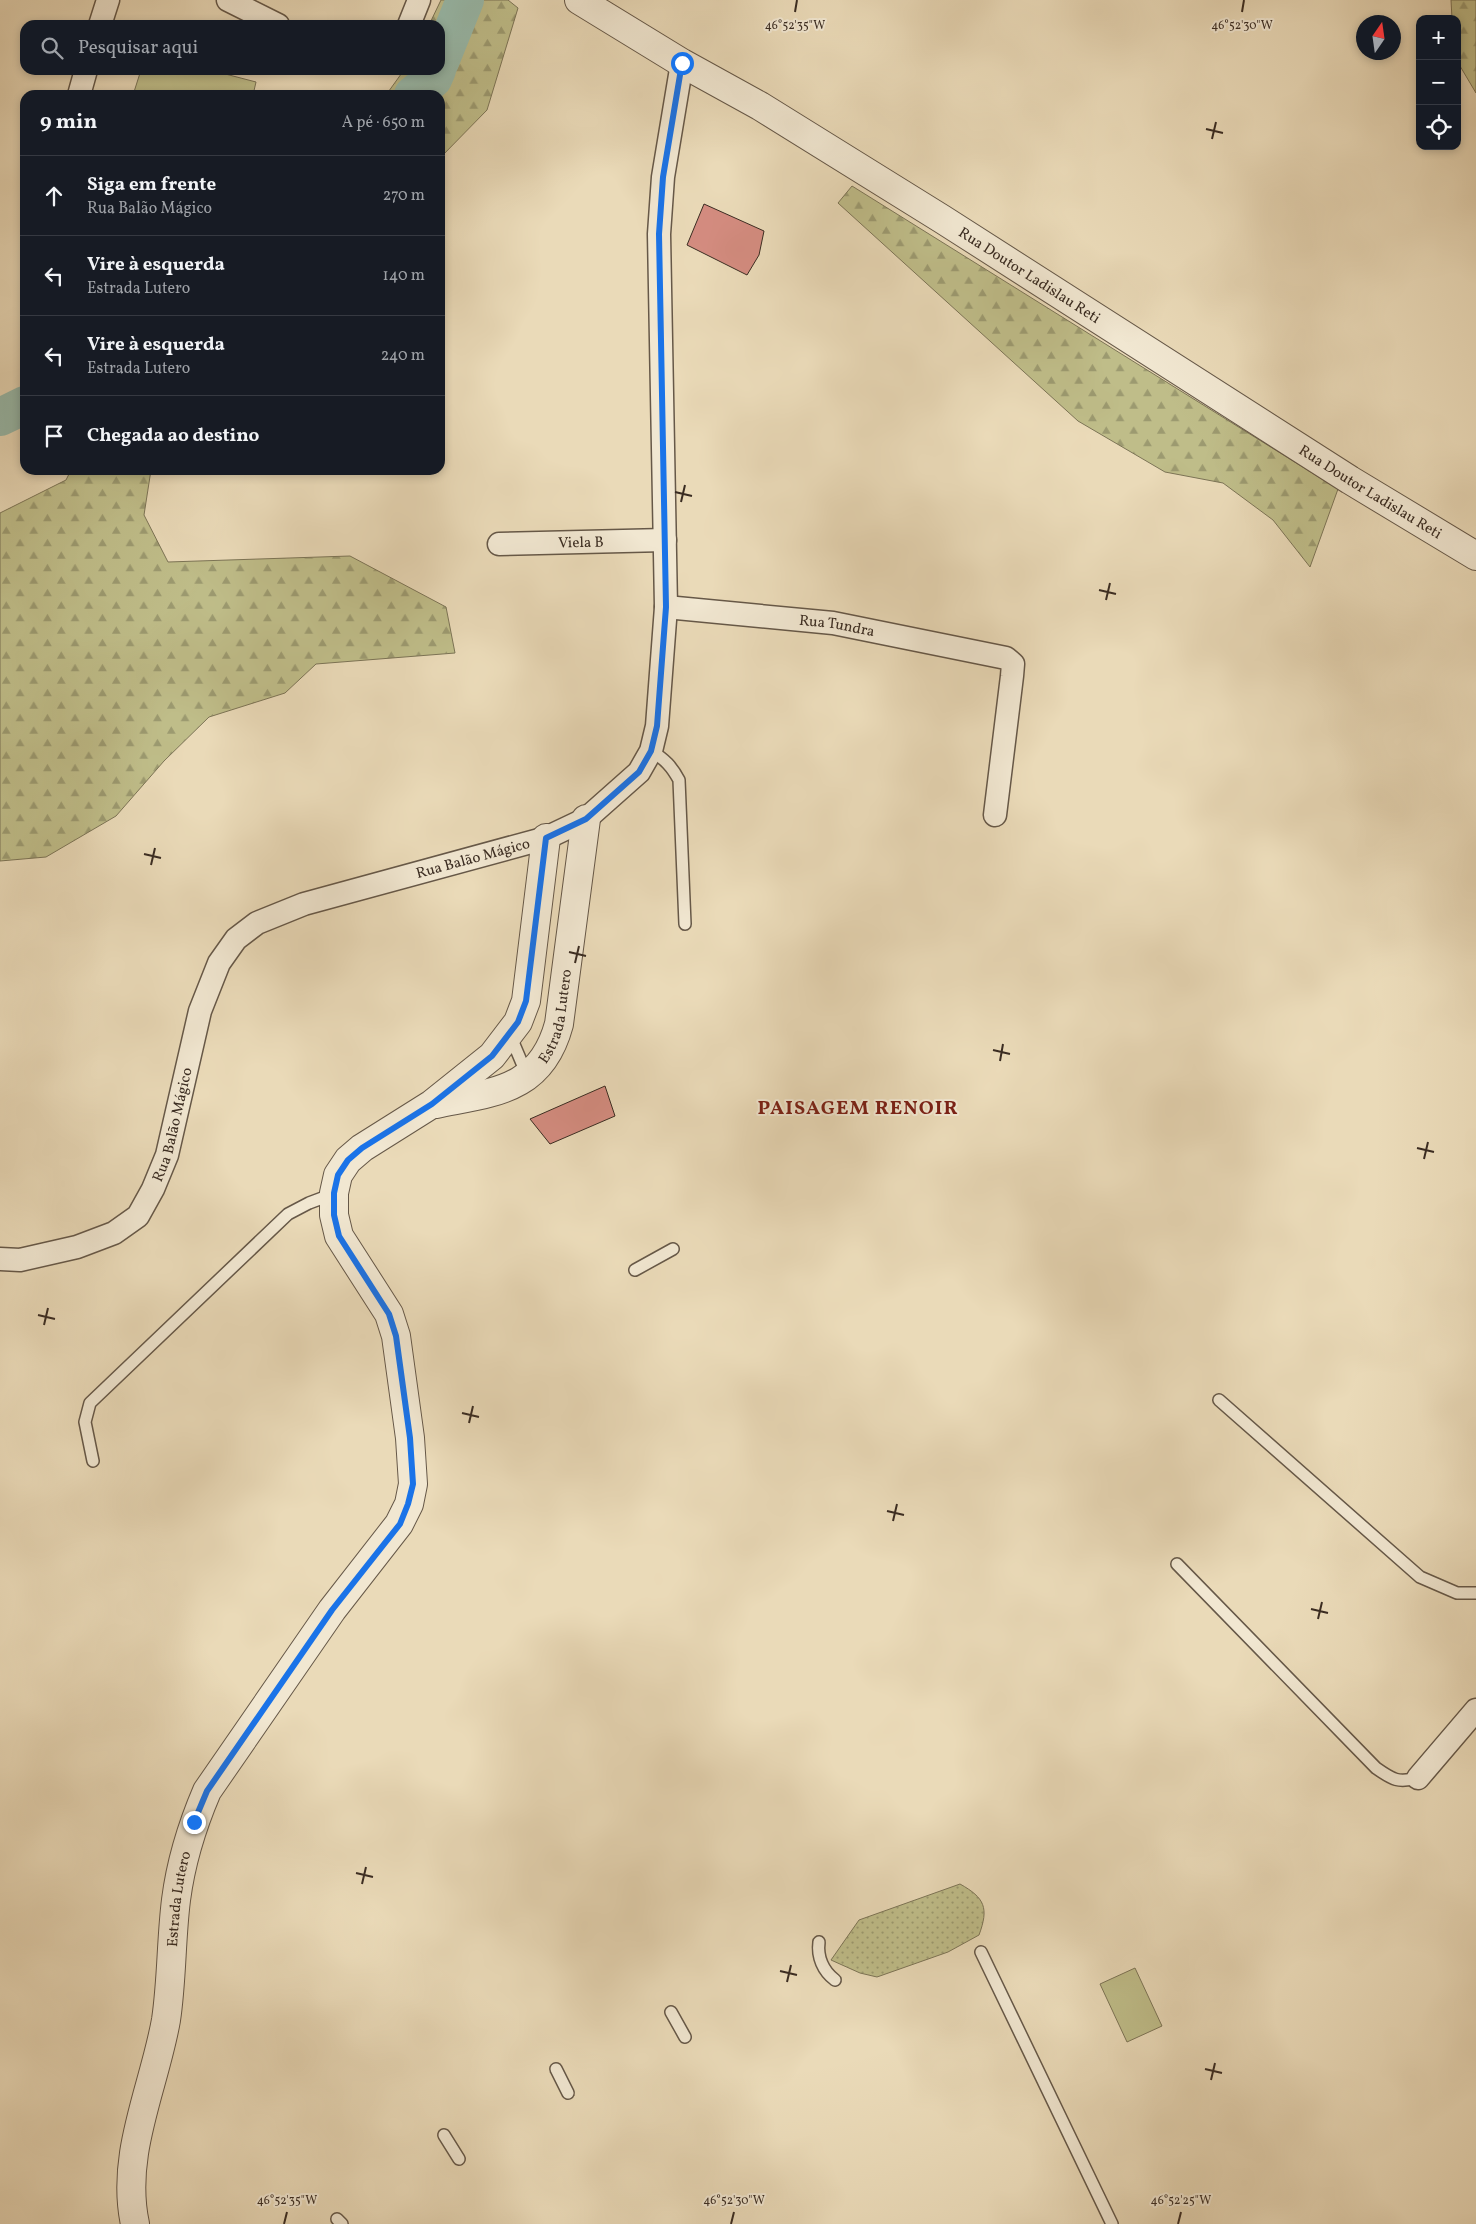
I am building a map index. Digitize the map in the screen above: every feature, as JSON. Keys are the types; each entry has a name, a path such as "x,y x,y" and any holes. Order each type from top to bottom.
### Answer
{"street":[{"path":"102,20 108,0"},
{"path":"228,0 268,20"},
{"path":"411,20 419,0"},
{"name":"Rua Doutor Ladislau Reti","path":"579,0 682,63 768,110 1342,475 1476,556"},
{"name":"Rua Balão Mágico","path":"0,1259 20,1260 77,1247 114,1233 138,1216 153,1189 167,1155 200,1011 219,964 236,939 257,923 304,904 546,838 586,819 639,772 651,751 657,726 666,607 659,234 663,177 682,63"},
{"path":"80,90 85,75"},
{"name":"Viela B","path":"499,544 665,540"},
{"name":"Rua Tundra","path":"666,607 833,624 1006,658 1012,664 1012,676 995,815"},
{"name":"Estrada Lutero","path":"432,1104 483,1095 507,1088 528,1077 543,1062 554,1043 586,819"},
{"name":"Estrada Lutero","path":"135,2224 131,2179 136,2139 165,2024 171,1987 176,1900 185,1852 194,1822 207,1791 326,1618 400,1524 413,1484 410,1438 396,1336 389,1314 339,1236 334,1215 334,1193 338,1175 348,1160 362,1148 432,1104 492,1056 510,1035 518,1022 526,1001 546,838"},
{"path":"1418,1778 1476,1710"}],"lane":[{"path":"651,751 662,757 672,767 679,780 685,924"},
{"path":"510,1035 528,1077"},
{"path":"93,1461 85,1422 90,1403 288,1214 334,1193"},
{"path":"636,1270 673,1249"},
{"path":"1219,1400 1420,1577 1457,1593 1476,1593"},
{"path":"1177,1564 1376,1768 1390,1778 1402,1782 1418,1778"},
{"path":"819,1942 820,1960 825,1971 835,1980"},
{"path":"981,1952 1112,2224"},
{"path":"672,2012 685,2037"},
{"path":"556,2069 568,2093"},
{"path":"444,2135 459,2159"}],"green space":[{"path":"441,0 508,0 518,8 487,110 445,153 445,90 390,90 400,75 445,75 445,20 431,20"},
{"path":"1451,0 1476,0 1476,93 1461,68 1461,15 1452,15"},
{"path":"139,75 229,75 256,82 254,90 135,90"},
{"path":"852,186 1338,489 1310,567 1273,520 1223,483 1165,472 1078,421 838,203"},
{"path":"68,475 150,475 144,515 168,562 350,556 446,607 455,653 316,664 285,693 209,717 164,761 116,816 46,857 0,861 0,513 66,480"},
{"path":"960,1884 975,1894 983,1905 984,1918 979,1935 948,1952 877,1977 860,1973 831,1960 859,1920"},
{"path":"1135,1968 1162,2026 1127,2042 1100,1984"}],"building":[{"path":"704,204 764,231 759,255 747,275 687,245"},
{"path":"605,1086 615,1116 550,1144 530,1119"}],"waterway":[{"path":"445,50 465,0"},
{"path":"419,90 433,79 435,75"},
{"path":"0,417 20,407"}],"district":[{"name":"PAISAGEM RENOIR","path":"858,1107"}],"route":[{"path":"194,1822 207,1791 332,1610 400,1524 413,1484 410,1438 396,1336 389,1314 339,1236 334,1215 334,1193 338,1175 348,1160 362,1148 432,1104 492,1056 510,1035 518,1022 526,1001 542,884 546,838 586,819 639,772 651,751 657,726 666,607 659,234 663,177 682,63"}]}
